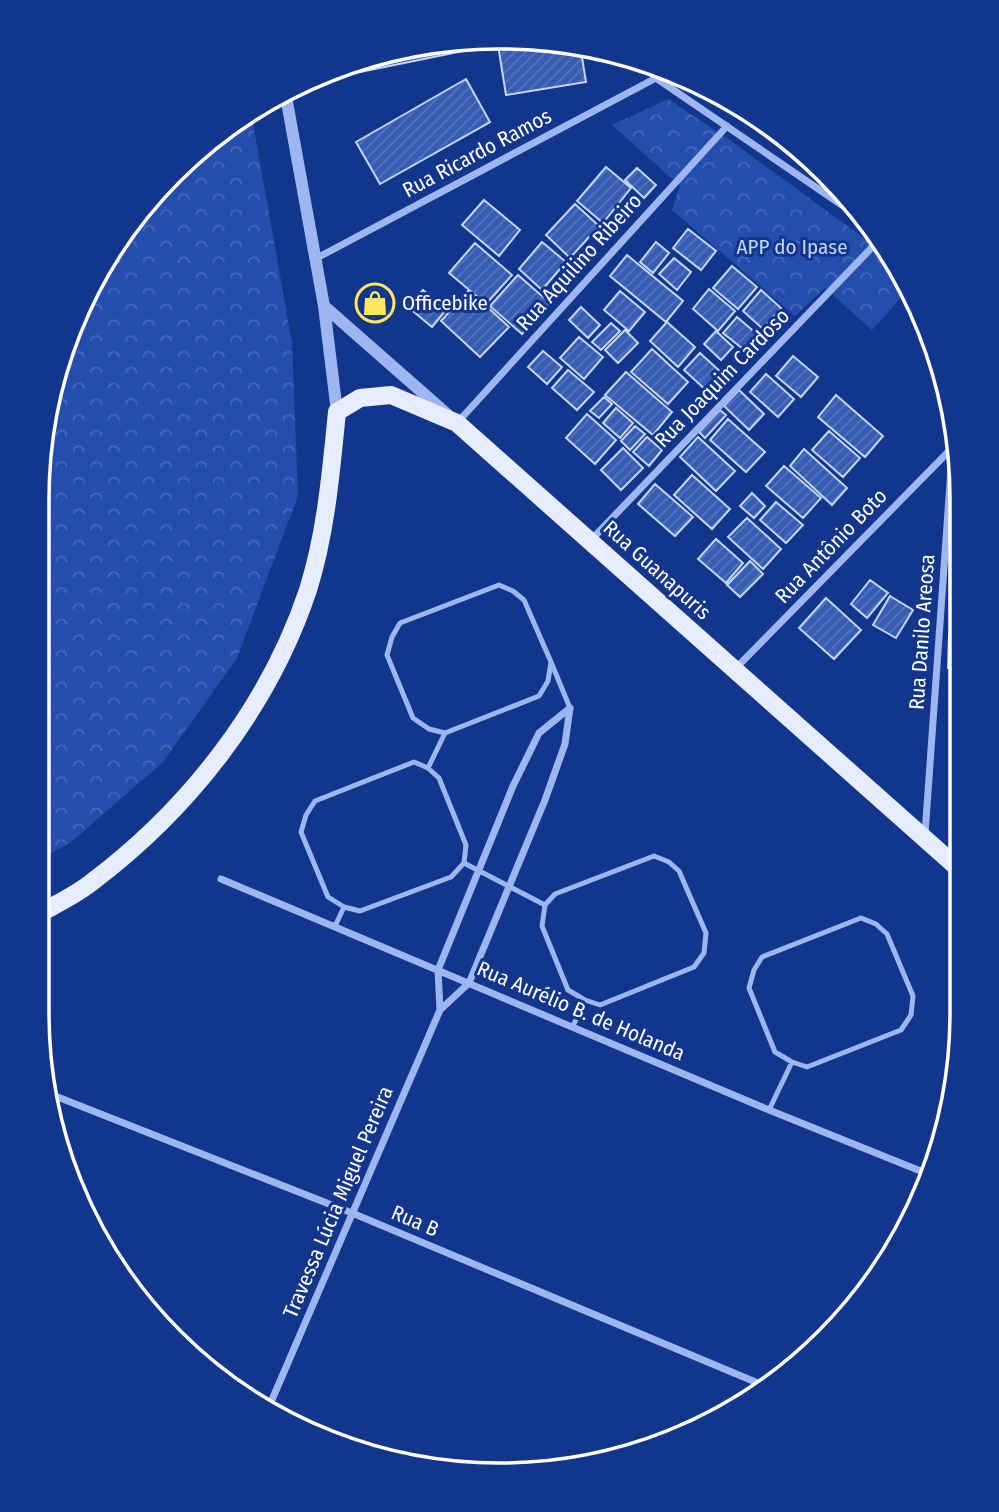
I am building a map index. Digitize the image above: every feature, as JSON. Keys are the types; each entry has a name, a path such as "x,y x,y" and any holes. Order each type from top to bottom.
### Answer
{"main road":[{"path":"49,908 90,884 142,841 195,788 242,724 280,656 307,591 323,530 337,412 360,398 391,395 457,423"},
{"name":"Rua Guanapuris","path":"457,423 950,862"}],"street":[{"path":"656,78 839,203"},
{"name":"Rua Ricardo Ramos","path":"315,259 656,78"},
{"path":"287,102 324,306 337,412"},
{"name":"Rua Aquilino Ribeiro","path":"457,423 727,126"},
{"name":"Rua Joaquim Cardoso","path":"590,541 872,247"},
{"name":"Rua Guanapuris","path":"324,306 457,423"},
{"name":"Rua Antônio Boto","path":"735,670 947,453"},
{"name":"Rua Danilo Areosa","path":"925,838 950,492"},
{"name":"Travessa Lúcia Miguel Pereira","path":"440,1010 438,970 513,786 539,733 570,708"},
{"name":"Travessa Lúcia Miguel Pereira","path":"271,1401 440,1010 469,983 510,887 565,744 570,708"},
{"name":"Rua Aurélio B. de Holanda","path":"221,879 921,1171"},
{"name":"Rua B","path":"57,1097 352,1213 756,1382"}],"lane":[{"path":"551,662 548,681 539,696 445,733 429,729 413,719 387,654 391,637 400,623 499,584 513,590 524,600 551,662 570,708"},
{"path":"428,768 445,733"},
{"path":"414,762 428,768 439,778 466,845 464,863 451,877 360,911 344,907 328,897 317,871 302,832 306,815 315,801 414,762"},
{"path":"654,856 669,862 680,872 706,933 704,953 694,967 600,1005 584,1000 568,990 542,926 545,905 555,894 654,856"},
{"path":"464,863 545,905"},
{"path":"335,926 344,907"},
{"path":"861,918 876,924 887,934 913,996 911,1015 901,1030 807,1067 792,1062 775,1052 749,988 754,970 762,957 861,918"},
{"path":"573,1026 584,1000"},
{"path":"769,1110 792,1062"}],"green space":[{"name":"APP do Ipase","path":"668,99 730,140 865,239 874,249 902,296 872,330 825,288 795,316 672,210 680,186 612,125"},
{"path":"253,123 292,343 298,496 237,658 163,762 70,843 49,854 49,500 53,441 64,383 95,300 142,225 202,161"}],"building":[{"path":"499,49 582,57 586,82 506,95"},
{"path":"466,50 355,73 412,58"},
{"path":"466,79 490,122 380,184 356,142"},
{"path":"606,167 631,188 603,223 577,201"},
{"path":"637,168 656,185 644,198 625,180"},
{"path":"484,200 520,230 499,256 462,225"},
{"path":"575,204 599,226 570,258 546,235"},
{"path":"688,229 716,251 701,270 673,248"},
{"path":"542,242 566,262 542,290 519,269"},
{"path":"656,242 669,253 653,273 640,262"},
{"path":"475,243 512,275 486,304 449,273"},
{"path":"627,255 683,301 666,322 610,276"},
{"path":"674,258 691,272 677,290 659,274"},
{"path":"732,266 757,287 738,309 713,288"},
{"path":"518,275 550,303 522,334 490,306"},
{"path":"709,289 735,311 718,331 693,309"},
{"path":"423,290 446,310 432,327 408,307"},
{"path":"469,290 509,327 480,357 441,321"},
{"path":"761,290 781,308 763,329 743,311"},
{"path":"620,291 645,312 629,331 604,310"},
{"path":"581,307 600,325 588,338 569,320"},
{"path":"737,317 757,334 743,349 723,333"},
{"path":"667,322 695,347 678,367 650,341"},
{"path":"611,323 620,331 601,350 592,342"},
{"path":"625,330 638,343 618,363 605,350"},
{"path":"716,331 733,347 721,360 704,344"},
{"path":"579,337 603,357 584,379 560,358"},
{"path":"652,349 688,382 668,404 631,372"},
{"path":"543,351 562,367 547,384 528,367"},
{"path":"700,353 723,374 707,391 684,370"},
{"path":"793,356 818,377 801,397 776,376"},
{"path":"568,370 594,392 577,410 552,388"},
{"path":"626,372 672,412 653,435 605,395"},
{"path":"766,374 794,399 778,417 750,392"},
{"path":"739,390 764,414 749,430 724,406"},
{"path":"836,395 883,436 865,457 818,417"},
{"path":"604,397 612,404 599,418 590,411"},
{"path":"616,408 633,423 620,438 603,423"},
{"path":"720,410 726,415 705,438 699,432"},
{"path":"587,414 616,440 595,464 566,438"},
{"path":"728,419 765,452 746,472 710,440"},
{"path":"635,426 645,434 630,450 621,441"},
{"path":"829,431 860,458 843,477 812,450"},
{"path":"647,437 662,450 649,466 633,452"},
{"path":"698,437 735,471 716,491 680,457"},
{"path":"623,448 643,468 621,490 601,470"},
{"path":"804,449 847,488 832,505 790,466"},
{"path":"784,466 821,498 803,518 766,486"},
{"path":"692,475 730,509 712,529 674,495"},
{"path":"655,484 693,517 675,536 638,504"},
{"path":"752,493 765,506 754,518 740,506"},
{"path":"776,502 803,525 786,543 760,520"},
{"path":"747,518 781,549 763,569 728,537"},
{"path":"716,539 743,563 726,583 698,559"},
{"path":"750,561 763,574 740,597 727,585"},
{"path":"870,580 888,593 867,618 851,604"},
{"path":"890,596 913,610 896,638 873,625"},
{"path":"826,598 861,630 834,659 799,628"},
{"path":"949,635 950,668 948,668"}],"place":[{"name":"Officebike","path":"375,303"}]}
